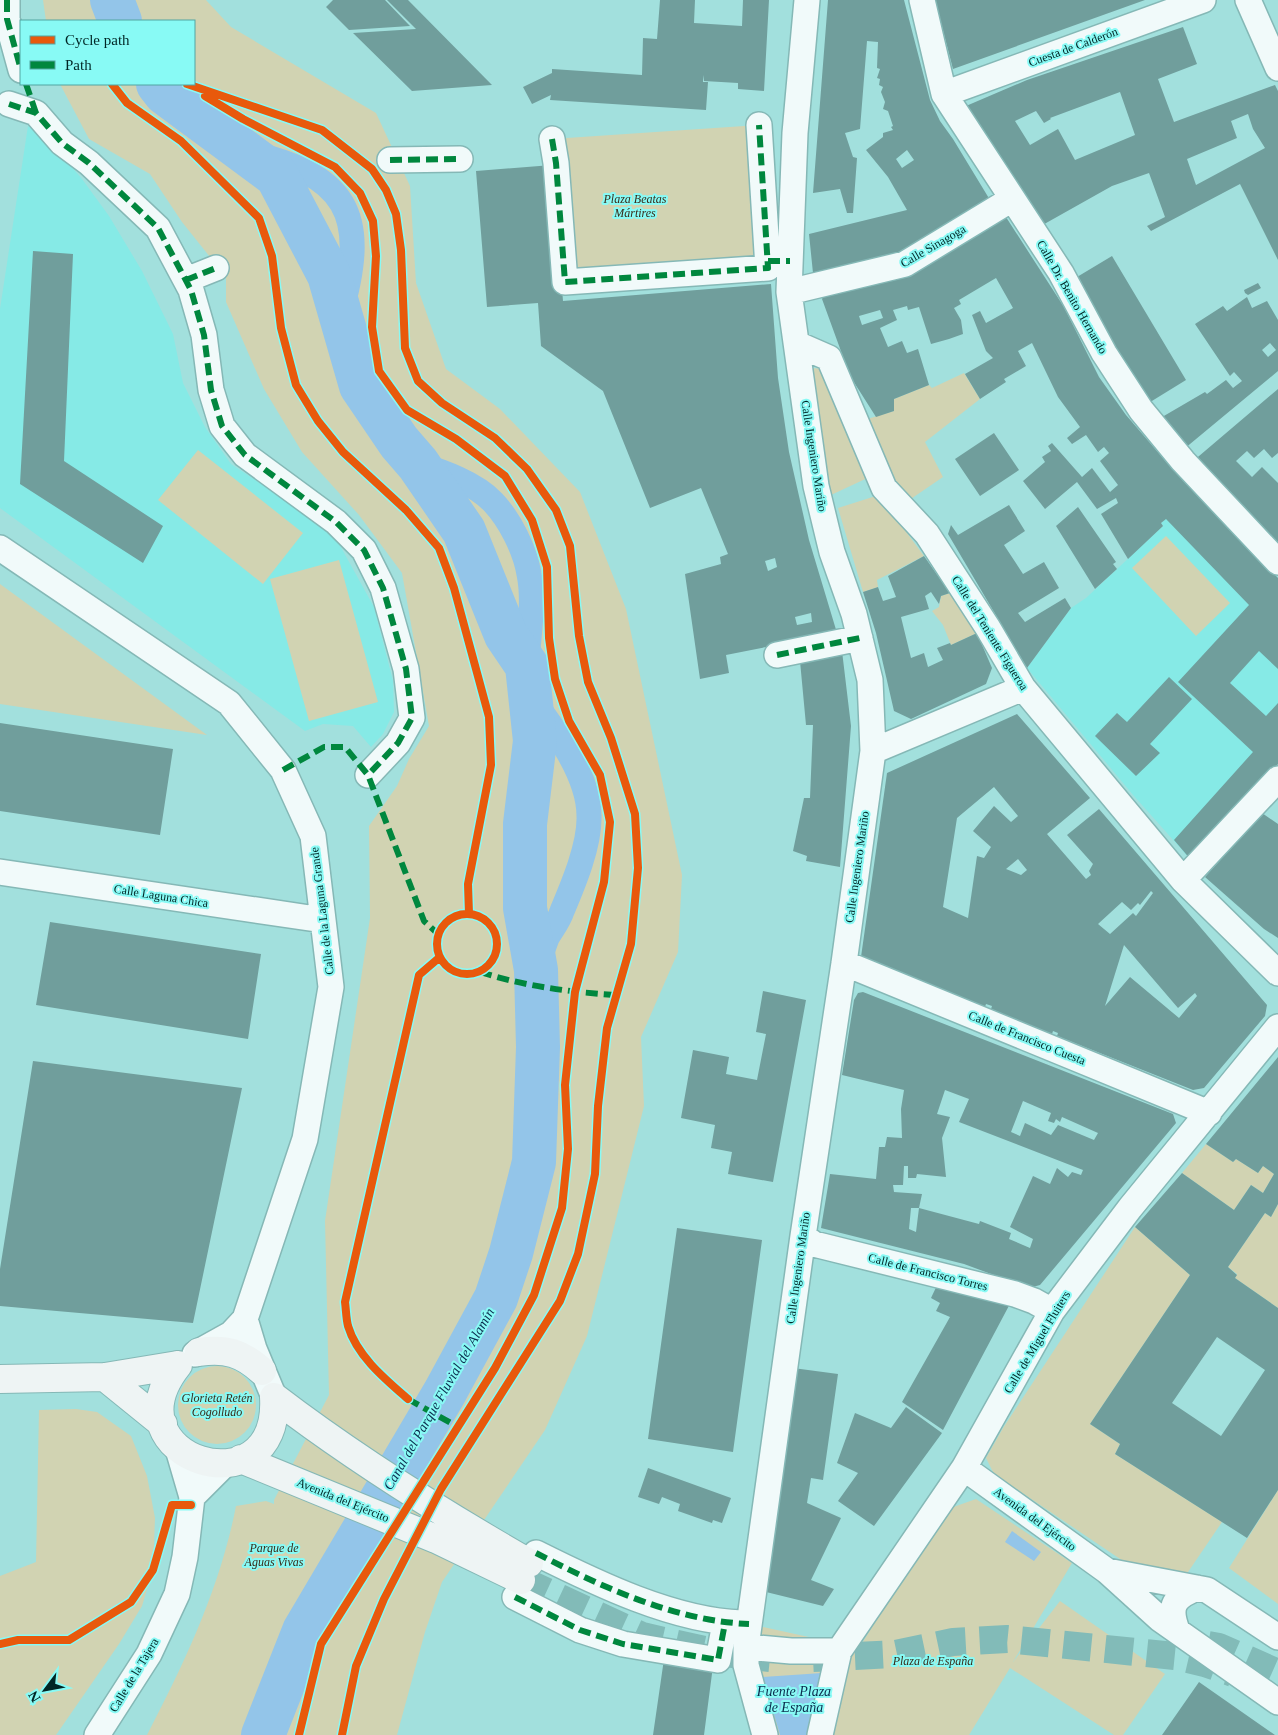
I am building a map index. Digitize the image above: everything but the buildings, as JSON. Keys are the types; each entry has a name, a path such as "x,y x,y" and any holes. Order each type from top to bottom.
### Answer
{"street":[{"path":"7,0 7,19 20,66"},
{"name":"Calle Ingeniero Mariño","path":"765,1735 747,1645 803,1236 844,963 873,751 870,680 860,638 832,552 816,486 789,292 779,261 795,133 807,0"},
{"name":"Calle Dr. Benito Hernando","path":"922,0 944,94 1061,273 1104,353 1141,410 1183,461 1278,562"},
{"name":"Cuesta de Calderón","path":"944,94 1203,0"},
{"path":"1248,0 1278,68"},
{"path":"26,85 36,113 62,143 88,163 158,228 191,290 204,335 211,390 222,426 245,455 336,522 364,550 383,588 406,669 412,718 398,743 368,775"},
{"path":"8,104 36,113"},
{"path":"552,139 556,163 566,282 768,268 779,261 759,125"},
{"path":"390,160 460,159"},
{"name":"Calle Sinagoga","path":"789,292 905,264 1012,199"},
{"path":"186,280 216,268"},
{"name":"Calle del Teniente Figueroa","path":"797,344 829,358 884,488 927,534 988,628 1023,688 1184,880 1278,973"},
{"name":"Calle de la Laguna Grande","path":"0,548 229,703 283,770 313,836 331,987 305,1139 245,1319 230,1334 189,1358"},
{"path":"777,655 860,638"},
{"path":"873,751 1023,688"},
{"path":"1184,880 1278,779"},
{"name":"Calle Laguna Chica","path":"0,872 323,920"},
{"name":"Calle de Francisco Cuesta","path":"844,963 1209,1112"},
{"name":"Calle de Miguel Fluiters","path":"837,1657 964,1468 1052,1312 1130,1208 1278,1027"},
{"name":"Calle de Francisco Torres","path":"803,1236 814,1244 1015,1294 1034,1300 1052,1312"},
{"path":"192,1497 203,1484 233,1461 254,1451 264,1440 271,1427 275,1412 274,1397 262,1371 245,1319"},
{"path":"0,1379 105,1377 189,1358 217,1349 234,1352 249,1359 262,1371"},
{"path":"163,1424 160,1408 162,1392 168,1377 189,1358"},
{"path":"105,1377 163,1424 178,1449 192,1458 209,1464 233,1461"},
{"name":"Avenida del Ejército","path":"274,1397 377,1472 442,1528"},
{"name":"Calle de la Tajera","path":"97,1735 150,1654 177,1594 185,1556 192,1497 178,1449"},
{"name":"Avenida del Ejército","path":"233,1461 274,1472 442,1528 525,1573"},
{"name":"Avenida del Ejército","path":"964,1468 1107,1571 1160,1619 1278,1702"},
{"name":"Avenida del Ejército","path":"1107,1571 1207,1590 1278,1638"},
{"path":"525,1573 580,1630 623,1644 718,1660 725,1623"},
{"path":"525,1573 725,1623 747,1645 837,1657 820,1735"},
{"path":"1177,1630 1173,1618 1174,1604 1181,1594 1197,1588"}],"shaded area":[{"path":"28,126 51,143 82,179 109,216 142,271 173,334 183,383 205,427 231,464 311,517 338,542 374,607 393,681 394,712 383,734 371,747 353,726 323,724 305,731 0,508 0,309"},
{"path":"1196,493 1278,578 1278,762 1191,860 1134,796 1027,668 1071,608 1086,598 1163,526 1161,523"}],"green space":[{"name":"Parque de Aguas Vivas","path":"43,0 206,0 231,27 376,113 410,186 416,283 446,369 500,409 580,492 626,609 682,875 678,952 641,1037 644,1106 587,1336 545,1430 442,1582 425,1632 397,1735 147,1735 175,1680 200,1624 221,1566 236,1506 266,1501 274,1504 274,1500 329,1395 325,1221 370,918 369,826 397,786 409,759 429,726 402,573 359,515 302,452 264,389 226,302 226,277 182,222 150,174 89,139 61,85 195,85 195,20 46,20"},
{"name":"Plaza Beatas Mártires","path":"759,125 768,268 565,282 552,139"},
{"path":"810,368 829,369 876,474 831,495"},
{"path":"964,373 980,399 925,442 943,477 902,505 864,420 894,411 894,399 929,385 932,388"},
{"path":"198,450 303,533 263,584 158,500"},
{"path":"879,495 924,556 877,580 878,587 863,592 838,508"},
{"path":"1166,536 1230,603 1196,636 1132,568"},
{"path":"339,560 378,702 309,721 270,579"},
{"path":"0,584 207,735 0,704"},
{"path":"950,593 977,633 951,645 943,625 932,611 939,607 941,596"},
{"path":"1206,1144 1233,1162 1236,1159 1258,1173 1263,1166 1274,1174 1263,1193 1251,1185 1234,1210 1182,1173"},
{"path":"1278,1204 1278,1308 1235,1278 1237,1274 1228,1267 1265,1213 1271,1217"},
{"path":"1135,1227 1190,1275 1090,1424 1120,1444 1115,1454 1222,1522 1186,1575 1132,1567 994,1474 986,1458 1003,1428"},
{"name":"Glorieta Retén Cogolludo","path":"217,1366 232,1369 244,1378 253,1390 256,1405 253,1420 244,1432 232,1441 217,1444 202,1441 190,1432 181,1420 178,1405 181,1390 190,1378 202,1369"},
{"path":"76,1409 97,1412 131,1436 147,1476 155,1518 153,1570 142,1606 119,1644 56,1735 0,1735 0,1576 36,1562 39,1410"},
{"path":"1278,1490 1278,1604 1229,1568"},
{"name":"Plaza de España","path":"976,1499 1072,1563 1013,1662 1060,1601 1165,1674 1123,1735 1114,1735 1010,1668 969,1735 761,1735 749,1624 859,1648 945,1510"}],"water":[{"path":"1012,1531 1041,1552 1034,1561 1005,1542"},
{"name":"Fuente Plaza de España","path":"822,1673 811,1735 780,1735 763,1677"}],"waterway":[{"name":"Canal del Parque Fluvial del Alamín","path":"112,0 120,20"},
{"name":"Canal del Parque Fluvial del Alamín","path":"159,85 165,93 277,176 329,275 361,386 464,531 506,635 527,666 535,741 525,824 525,908 536,970 538,1047 534,1162 511,1253 496,1298 445,1392 304,1631 263,1735"},
{"path":"243,151 278,160 306,172 327,186 342,203 350,224 352,250 349,280 340,315"},
{"path":"418,464 458,479 486,495 505,517 516,536 524,555 531,585 527,666"},
{"path":"531,698 560,739 577,769 587,800 589,816 587,839 580,865 561,915 547,938 536,970"}],"tunnel":[{"path":"521,1580 642,1636 713,1652 770,1658"},
{"path":"813,1658 896,1654 953,1642 1007,1639 1175,1656 1205,1663 1233,1673"},
{"path":"1208,1645 1219,1647 1278,1673"}],"marked path":[{"path":"7,0 7,19 20,66"},
{"path":"26,85 36,113"},
{"path":"9,104 36,113 62,143 89,163 158,228 191,290 204,335 211,390 222,426 245,455 336,522 364,550 383,588 406,669 412,718 398,743 368,775"},
{"path":"552,139 556,163 565,282 768,268 759,125"},
{"path":"390,160 460,159"},
{"path":"768,261 790,261"},
{"path":"186,280 216,268"},
{"path":"777,655 860,638"},
{"path":"283,770 324,747 345,747 368,775 424,921 438,934"},
{"path":"480,972 547,988 615,995"},
{"path":"408,1399 458,1427"},
{"path":"536,1553 613,1590 666,1609 721,1621 749,1624"},
{"path":"515,1597 580,1630 623,1644 718,1660 725,1623"}],"cycle path":[{"path":"113,85 127,103 181,141 259,218 272,256 281,328 296,385 318,421 343,452 406,510 439,548 454,588 489,717 491,765 468,884 469,914"},
{"path":"190,85 322,130 372,169 386,190 396,214 401,250 405,348 418,381 442,403 495,438 527,469 556,510 570,546 579,636 588,682 611,738 635,814 638,868 631,944 607,1028 598,1106 595,1174 578,1254 560,1301 441,1489 384,1599 356,1666 342,1735"},
{"path":"205,96 243,119 335,167 360,193 373,221 376,256 372,327 379,371 407,410 456,439 505,476 532,520 547,567 549,638 555,679 569,721 600,775 610,822 604,882 575,992 565,1085 568,1149 562,1208 534,1295 495,1368 321,1644 299,1735"},
{"path":"461,914 473,914 484,919 492,927 497,938 497,944 495,956 484,969 473,974 461,974 450,969 442,961 437,950 437,938 442,927 450,919 461,914"},
{"path":"408,1399 373,1366 358,1347 348,1326 345,1302 419,975 440,957"},
{"path":"0,1644 18,1640 69,1640 131,1602 153,1570 172,1505 191,1505"}]}
